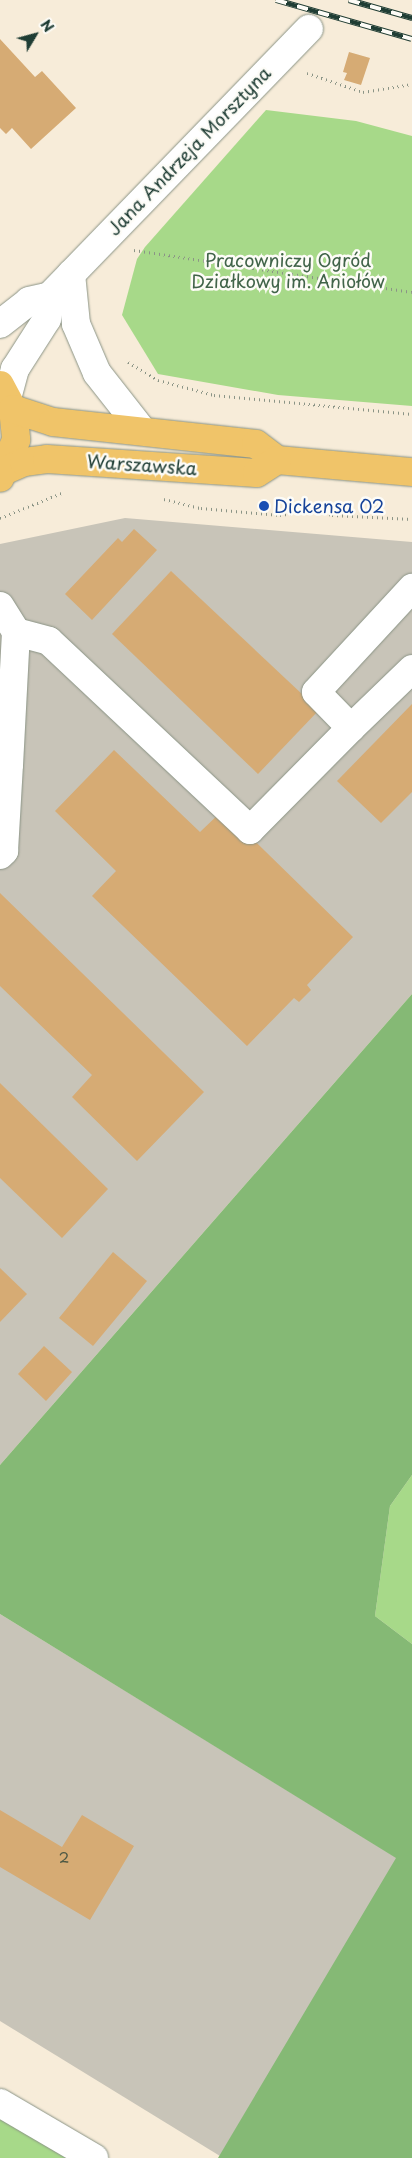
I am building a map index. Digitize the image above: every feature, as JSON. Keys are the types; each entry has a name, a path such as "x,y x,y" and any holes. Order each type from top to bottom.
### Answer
{"main road":[{"name":"Warszawska","path":"3,474 24,462 47,459 256,473 277,460 256,444 141,429 53,422 7,396"},
{"path":"3,474 16,440 7,396"},
{"path":"277,460 412,472"}],"street":[{"name":"Jana Andrzeja Morsztyna","path":"0,324 29,301 50,296 309,29"},
{"path":"71,274 76,324 97,373 141,429"},
{"path":"7,396 15,369 46,319 50,296"},
{"path":"350,728 316,692 412,588"},
{"path":"0,606 16,632 4,768 4,851 0,855"},
{"path":"16,632 50,640 250,830 350,728 412,669"},
{"path":"0,2102 94,2158"}],"path":[{"path":"276,62 363,92 412,84"},
{"path":"107,236 141,253 412,292"},
{"path":"97,373 123,358 158,380 214,395 412,414"},
{"path":"0,518 56,493 66,492"},
{"path":"158,497 201,508 280,515 315,510 332,515 412,519"}],"shaded area":[{"path":"125,518 412,542 412,994 0,1465 0,544"},
{"path":"0,1614 397,1858 220,2156 0,2021"}],"green space":[{"name":"Pracowniczy Ogród Działkowy im. Aniołów","path":"266,110 356,121 412,136 412,406 278,395 158,374 122,315 137,259 145,247"},
{"path":"412,994 412,1475 390,1506 375,1616 412,1644 412,2158 218,2158 396,1858 0,1614 0,1465"},
{"path":"412,1475 412,1644 375,1616 390,1506"},
{"path":"0,2117 77,2158 0,2158"}],"building":[{"path":"0,39 35,77 42,71 76,108 31,149 12,128 6,134 0,128"},
{"path":"349,52 370,58 361,85 344,80 347,73 343,72"},
{"path":"134,529 157,550 92,620 65,594 118,538 122,542"},
{"path":"171,571 319,710 258,774 112,634"},
{"path":"412,704 412,792 381,823 337,781"},
{"path":"114,750 200,832 223,810 353,937 307,985 311,990 299,1002 294,998 247,1046 92,896 116,871 55,811"},
{"path":"0,893 204,1092 137,1161 72,1097 92,1075 0,986"},
{"path":"0,1083 108,1189 62,1238 0,1178"},
{"path":"113,1252 147,1281 93,1346 59,1318"},
{"path":"0,1268 27,1294 0,1322"},
{"path":"44,1346 72,1372 46,1401 18,1374"},
{"path":"0,1810 62,1847 82,1815 134,1846 90,1920 0,1867"}],"railway":[{"path":"276,0 412,39"},
{"path":"349,0 412,18"}],"place":[{"name":"Dickensa 02","path":"264,506"}]}
